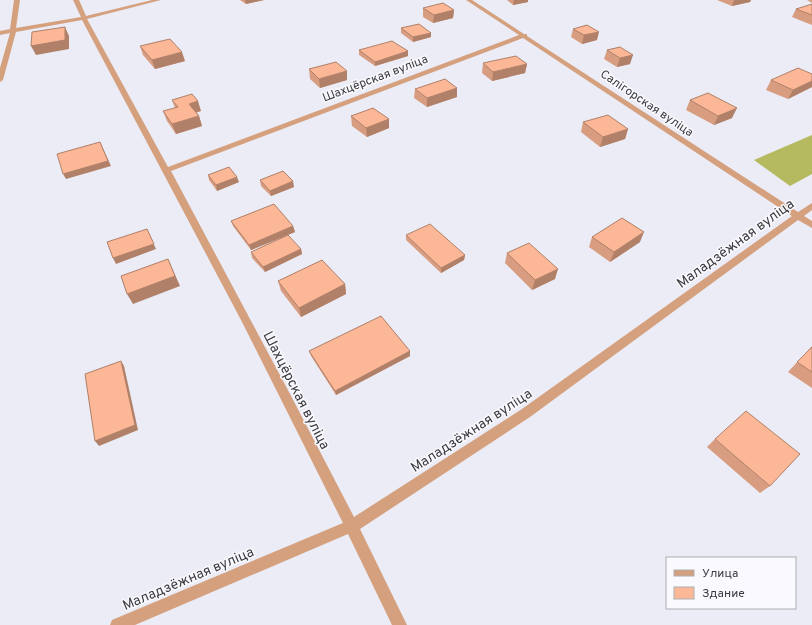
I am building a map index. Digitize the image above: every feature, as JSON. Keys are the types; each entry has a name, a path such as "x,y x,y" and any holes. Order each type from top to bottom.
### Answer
{"street":[{"path":"0,80 13,31 17,0"},
{"name":"Шахцёрская вуліца","path":"76,0 84,18 167,170 352,526 400,625"},
{"path":"0,33 84,18 158,0"},
{"name":"Салігорская вуліца","path":"469,0 812,225"},
{"name":"Шахцёрская вуліца","path":"167,170 524,35"},
{"name":"Маладзёжная вуліца","path":"117,625 352,526 526,413 812,206"}],"green space":[{"path":"812,135 812,174 790,186 754,160"}],"building":[{"path":"443,3 454,10 434,15 423,8"},
{"path":"812,4 812,15 796,9"},
{"path":"419,24 431,33 413,37 401,28"},
{"path":"587,25 599,32 584,35 573,29"},
{"path":"65,27 65,40 31,46 32,32"},
{"path":"170,39 182,52 152,60 140,46"},
{"path":"392,41 408,51 375,62 359,50"},
{"path":"620,47 633,55 620,58 607,50"},
{"path":"516,56 527,64 493,72 483,63"},
{"path":"336,62 347,71 319,79 309,69"},
{"path":"798,68 812,74 812,81 793,90 771,80"},
{"path":"445,79 457,88 427,98 415,89"},
{"path":"708,93 737,108 718,116 690,100"},
{"path":"192,94 198,101 189,104 199,116 172,124 163,111 178,107 172,100"},
{"path":"373,108 389,119 366,128 351,116"},
{"path":"608,115 628,129 603,137 583,122"},
{"path":"100,142 108,161 63,174 57,154"},
{"path":"229,167 237,177 216,185 208,175"},
{"path":"283,171 293,181 270,191 260,180"},
{"path":"274,204 293,226 249,245 231,221"},
{"path":"622,218 644,232 614,252 592,237"},
{"path":"430,224 465,255 441,268 406,235"},
{"path":"147,229 154,244 113,258 107,242"},
{"path":"288,235 301,249 263,267 251,252"},
{"path":"529,243 558,269 535,280 507,253"},
{"path":"168,259 175,276 127,294 121,276"},
{"path":"322,260 345,284 299,308 278,281"},
{"path":"381,316 410,351 335,391 309,351"},
{"path":"812,347 812,372 797,362"},
{"path":"121,361 135,425 95,441 85,374"},
{"path":"746,411 800,454 770,486 715,439"}]}
